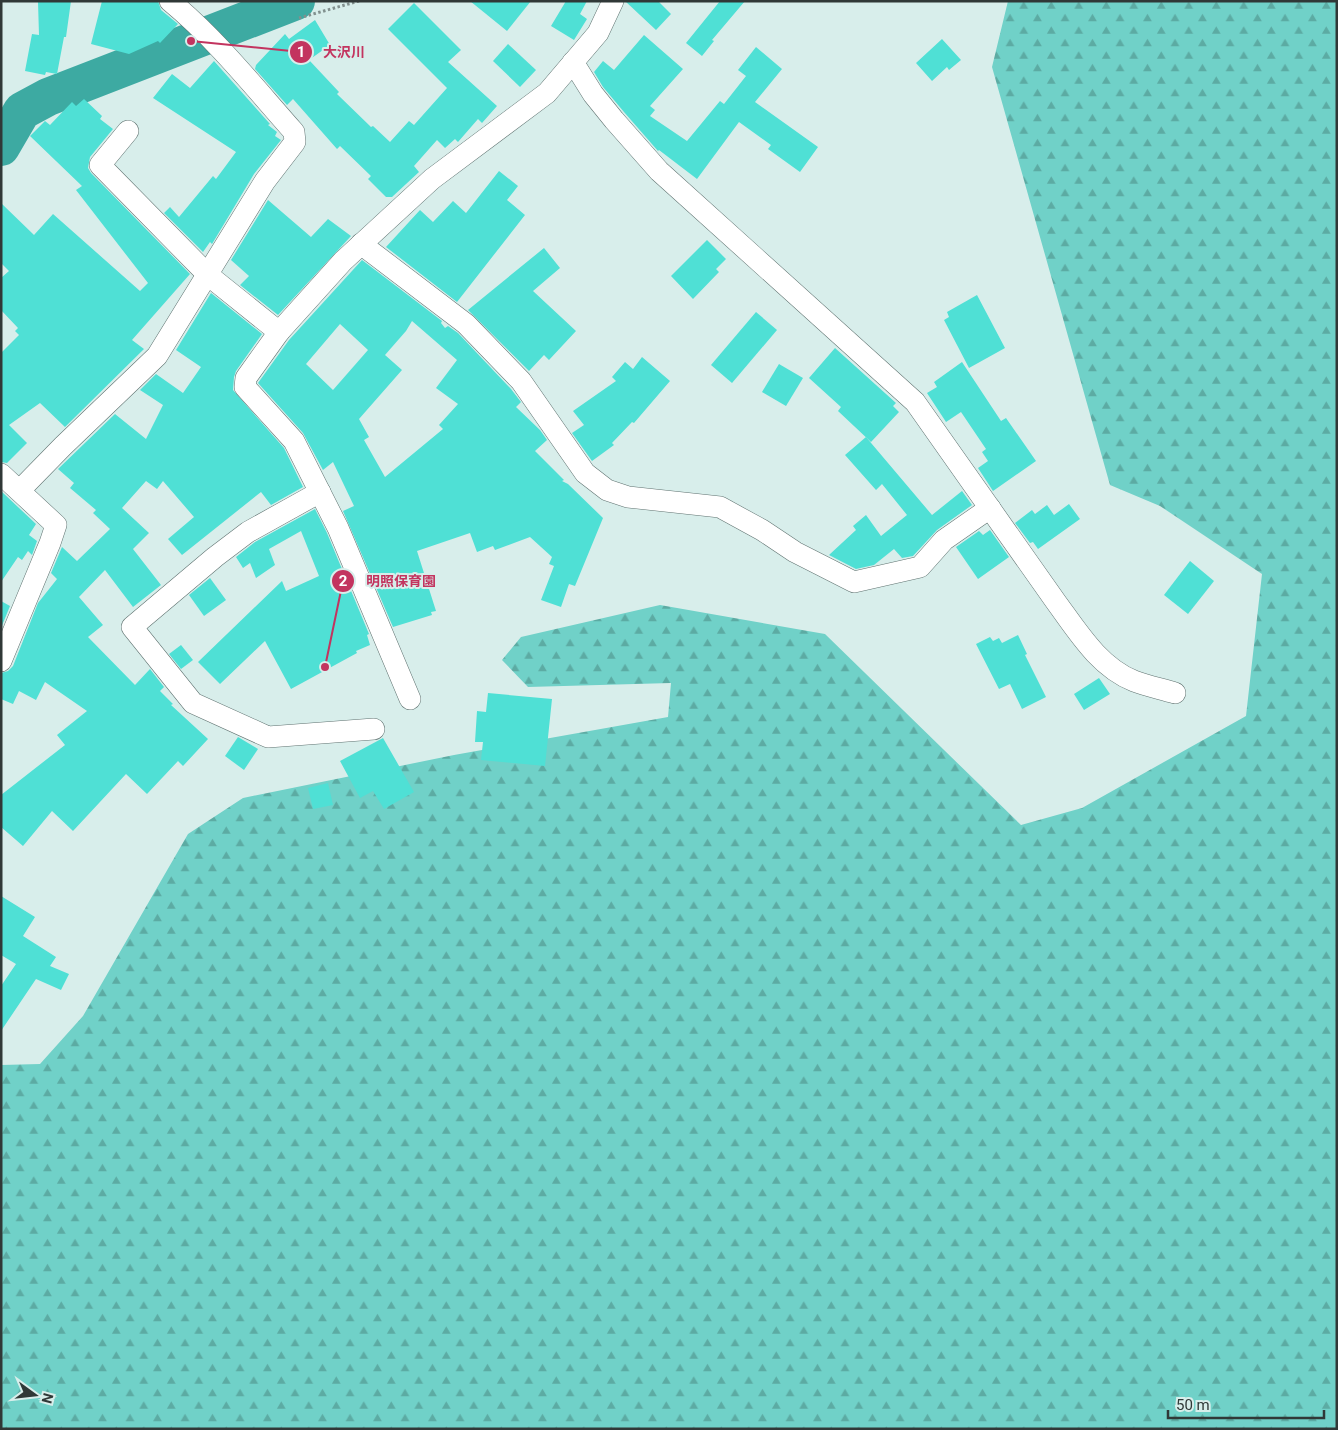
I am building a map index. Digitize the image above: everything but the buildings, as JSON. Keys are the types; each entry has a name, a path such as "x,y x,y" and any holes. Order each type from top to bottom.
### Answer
{"street":[{"path":"20,490 157,356 265,181 295,142 294,132 220,48 170,1"},
{"path":"410,699 380,632 338,528 294,441 245,387 246,378 279,332 343,261 361,244 432,179 548,93 598,33 612,1"},
{"path":"573,62 593,94 659,171 915,402 1079,634 1104,662 1133,681 1175,693"},
{"path":"128,131 100,165 208,275 279,332"},
{"path":"361,244 466,324 521,381 585,473 607,490 628,497 720,507 762,530 795,552 854,582 920,567 944,540 990,508"},
{"path":"1,474 56,524 50,544 1,661"},
{"path":"320,492 248,532 215,557 132,627 193,703 268,737 374,729"}],"path":[{"path":"299,18 359,1"}],"green space":[{"path":"1008,1 1337,1 1337,1429 1,1429 1,1065 40,1064 83,1016 188,834 243,798 454,755 668,717 671,683 528,687 502,660 521,637 660,605 825,634 1021,825 1082,808 1246,716 1262,574 1160,506 1110,485 992,67"}],"waterway":[{"path":"1,147 22,111 48,97 296,1"}],"place":[{"name":"大沢川","path":"191,41"},
{"name":"明照保育園","path":"325,667"}]}
